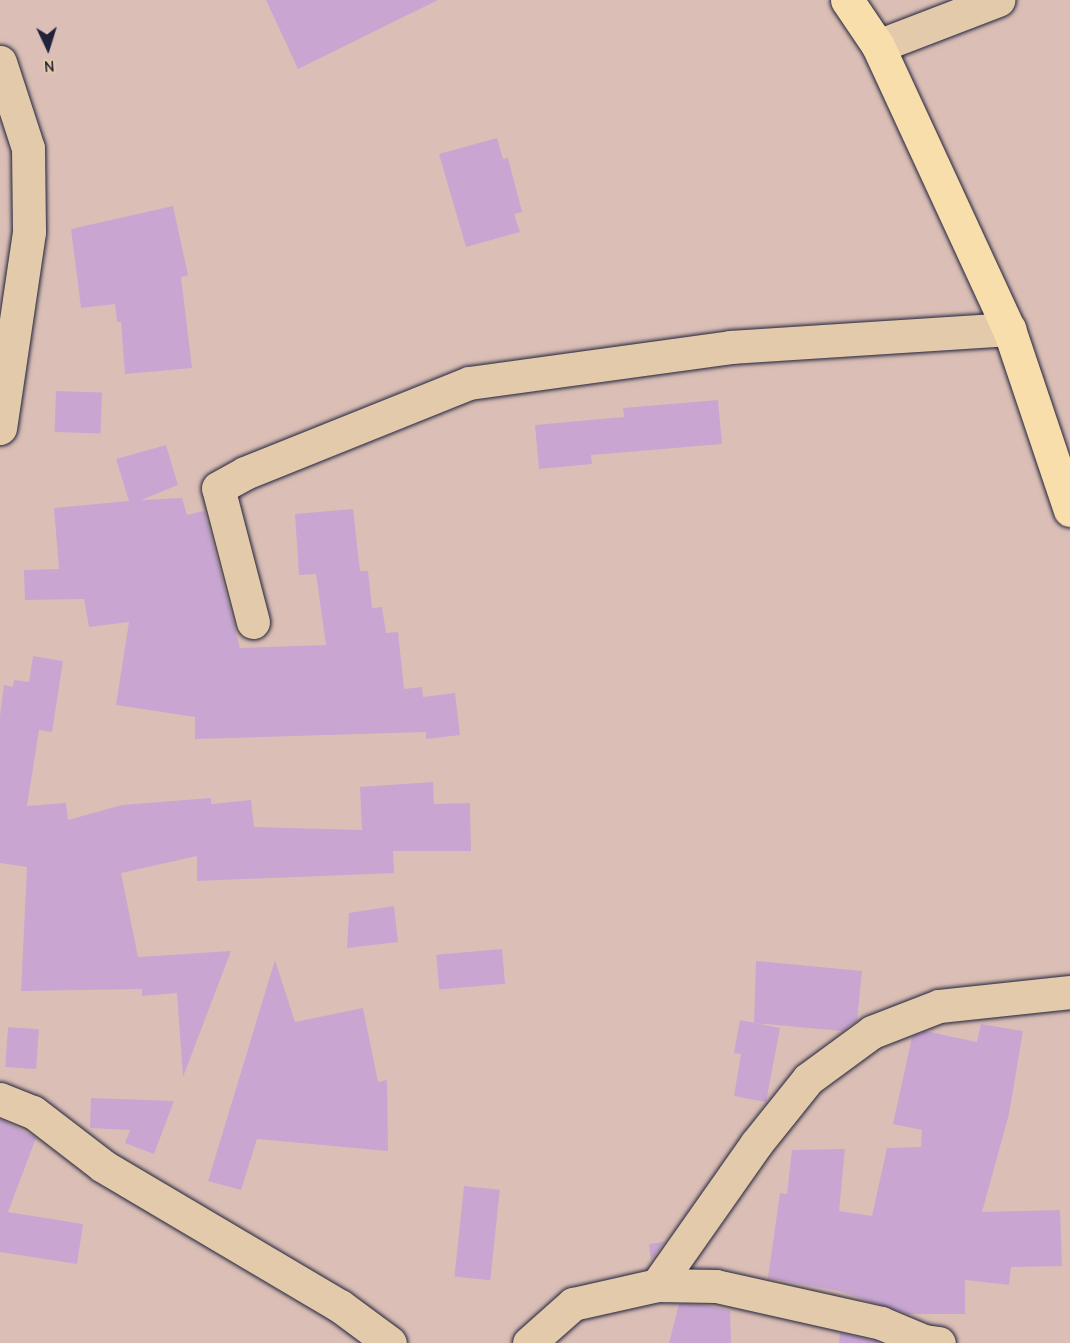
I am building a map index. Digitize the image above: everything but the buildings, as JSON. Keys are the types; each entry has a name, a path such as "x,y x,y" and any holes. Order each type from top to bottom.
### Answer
{"main road":[{"path":"847,0 878,46 1009,329 1070,510"}],"street":[{"path":"878,46 998,0"},
{"path":"0,62 28,148 29,232 0,428"},
{"path":"253,622 218,488 245,473 469,383 731,347 1009,329"},
{"path":"657,1285 756,1144 808,1079 872,1032 939,1006 1070,992"},
{"path":"0,1099 33,1112 103,1166 340,1305 390,1343"},
{"path":"529,1343 573,1304 657,1285 716,1286 881,1323 924,1341 939,1343"}]}
